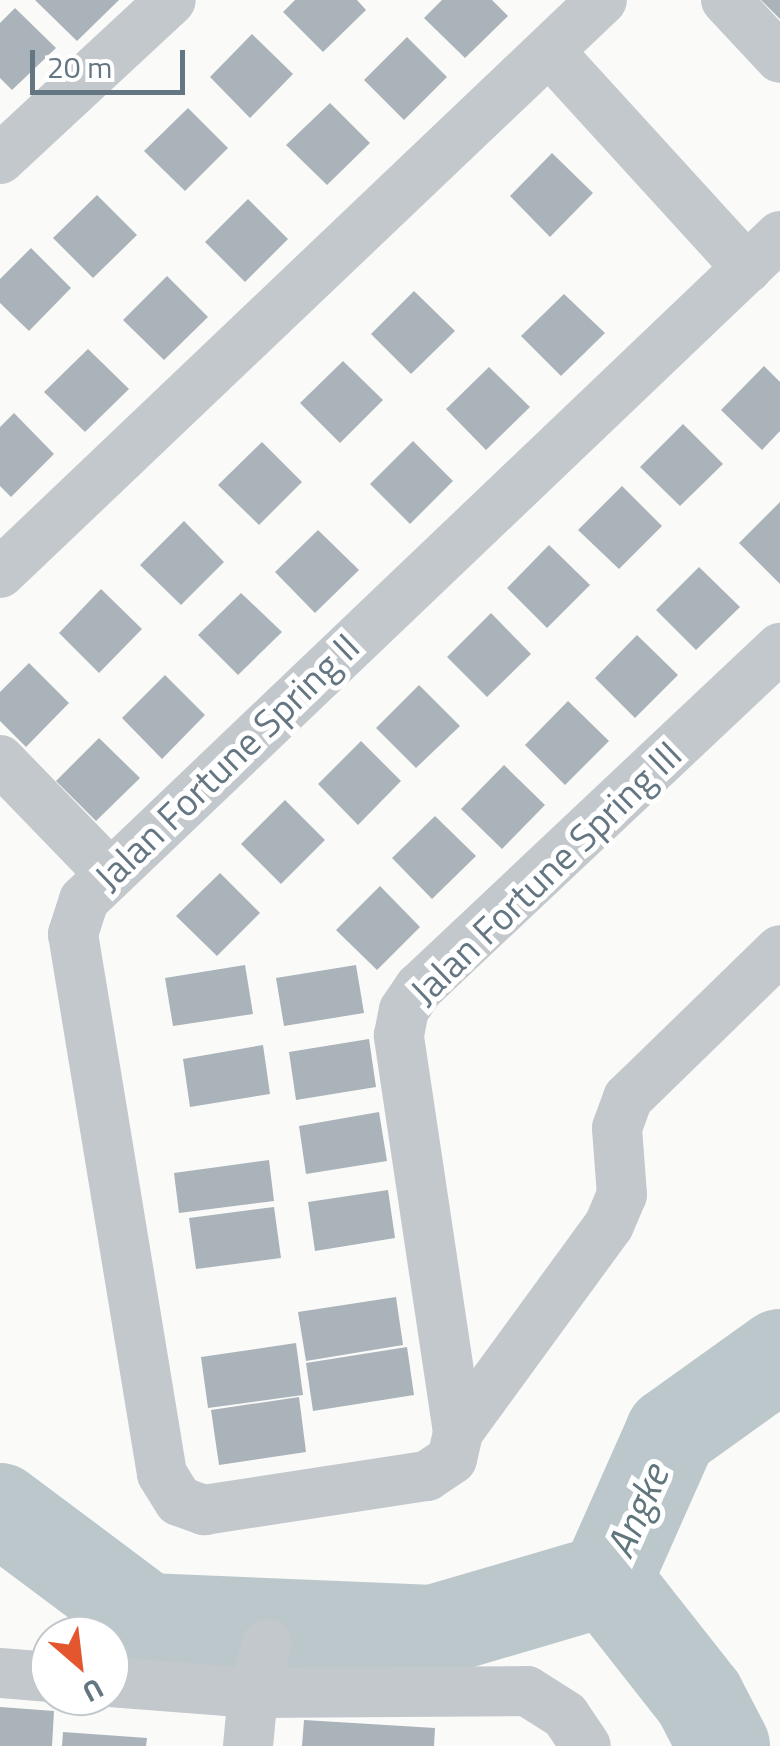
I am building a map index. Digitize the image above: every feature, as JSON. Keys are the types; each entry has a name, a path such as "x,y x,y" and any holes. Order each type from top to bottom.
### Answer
{"street":[{"path":"0,159 170,0"},
{"path":"726,0 780,58"},
{"path":"0,573 549,51 586,5"},
{"path":"549,51 764,252"},
{"name":"Jalan Fortune Spring II","path":"764,252 108,872 84,900 73,934 162,1474 179,1500 204,1510 427,1476 452,1459 458,1432 609,1225 622,1196 617,1128 628,1098 780,950"},
{"name":"Jalan Fortune Spring III","path":"458,1432 399,1034 404,1010 419,988 780,648"},
{"path":"0,760 108,872"},
{"path":"248,1746 253,1693 267,1644"},
{"path":"0,1673 30,1675"},
{"path":"130,1684 253,1693 527,1691 565,1716 586,1746"}],"building":[{"path":"35,0 119,0 77,41"},
{"path":"295,0 357,0 366,10 323,52 283,12"},
{"path":"442,0 492,0 508,16 465,58 424,18"},
{"path":"761,0 780,0 780,19"},
{"path":"15,8 56,48 12,90 0,78 0,23"},
{"path":"252,34 293,74 250,118 210,77"},
{"path":"407,37 447,77 404,120 364,80"},
{"path":"330,103 370,143 327,185 286,145"},
{"path":"188,108 228,148 185,191 144,151"},
{"path":"552,153 593,193 550,237 510,196"},
{"path":"97,195 137,235 93,278 53,238"},
{"path":"248,199 288,239 245,282 205,242"},
{"path":"31,248 71,288 29,331 0,303 0,279"},
{"path":"167,276 208,317 164,360 123,320"},
{"path":"414,291 455,331 411,374 371,334"},
{"path":"564,294 605,333 561,376 521,336"},
{"path":"88,349 129,389 85,432 44,392"},
{"path":"343,361 383,400 340,443 300,403"},
{"path":"764,366 780,382 780,431 762,450 721,410"},
{"path":"489,367 530,407 486,450 446,409"},
{"path":"14,413 54,454 11,497 0,486 0,427"},
{"path":"683,424 723,464 680,506 640,467"},
{"path":"413,441 453,481 410,524 370,484"},
{"path":"262,442 302,482 259,525 218,485"},
{"path":"622,486 662,526 619,569 578,530"},
{"path":"780,502 780,584 739,543"},
{"path":"184,521 224,562 181,605 140,565"},
{"path":"318,530 359,570 315,613 275,572"},
{"path":"549,545 590,585 547,628 507,588"},
{"path":"699,567 740,607 696,650 656,610"},
{"path":"101,589 142,629 99,673 59,633"},
{"path":"241,593 282,632 238,675 198,635"},
{"path":"491,613 531,654 487,697 447,657"},
{"path":"637,635 678,675 635,718 595,678"},
{"path":"29,663 69,703 26,747 0,721 0,692"},
{"path":"165,675 205,715 162,759 122,718"},
{"path":"419,685 460,726 416,768 376,728"},
{"path":"568,701 609,741 565,785 525,745"},
{"path":"99,738 140,778 96,821 56,781"},
{"path":"361,741 401,781 358,825 318,784"},
{"path":"504,765 545,805 502,849 461,809"},
{"path":"285,800 325,840 281,884 241,844"},
{"path":"435,816 476,856 432,899 392,858"},
{"path":"220,873 260,913 217,956 176,916"},
{"path":"380,886 420,927 377,970 336,930"},
{"path":"245,965 253,1014 173,1026 165,978"},
{"path":"356,965 364,1013 284,1026 276,978"},
{"path":"369,1039 376,1087 296,1100 289,1052"},
{"path":"263,1045 270,1094 190,1107 183,1059"},
{"path":"379,1112 387,1161 306,1174 299,1126"},
{"path":"269,1160 274,1201 179,1213 174,1173"},
{"path":"388,1190 395,1238 315,1251 308,1202"},
{"path":"274,1207 281,1258 196,1269 189,1218"},
{"path":"396,1297 403,1345 306,1361 298,1312"},
{"path":"296,1343 303,1395 208,1408 201,1357"},
{"path":"407,1347 414,1395 313,1411 306,1363"},
{"path":"299,1397 306,1452 219,1465 211,1410"},
{"path":"0,1707 30,1709 30,1716 54,1716 52,1746 0,1746"},
{"path":"304,1720 435,1728 434,1746 302,1746"},
{"path":"63,1732 147,1738 146,1746 62,1746"}],"waterway":[{"name":"Angke","path":"724,1746 699,1698 606,1580 671,1433 780,1355"},
{"path":"0,1509 147,1619 433,1631 606,1580"}]}
